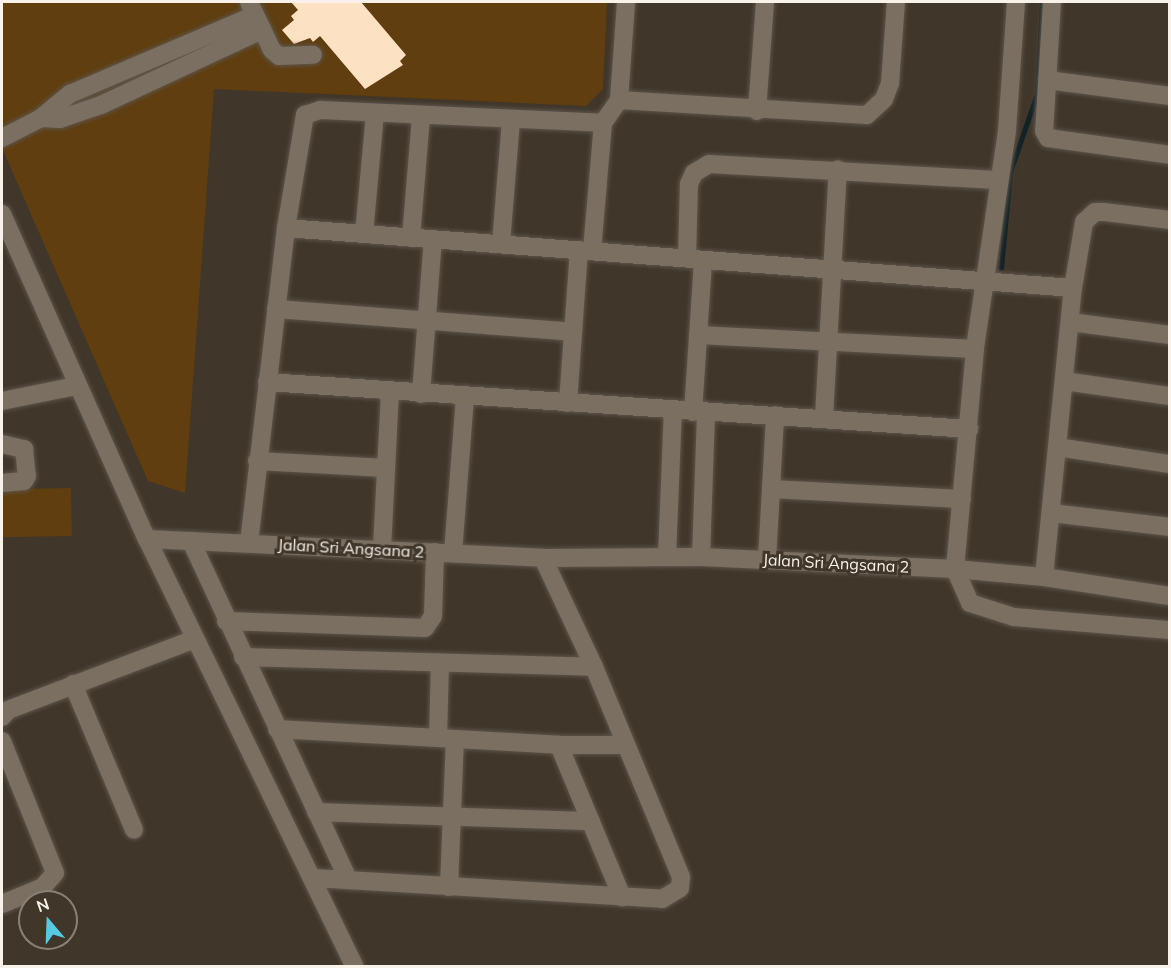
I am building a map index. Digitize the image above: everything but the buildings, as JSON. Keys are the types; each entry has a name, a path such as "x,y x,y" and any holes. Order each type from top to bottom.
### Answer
{"street":[{"path":"568,403 573,332 603,123 619,100 626,2"},
{"path":"757,111 765,2"},
{"path":"619,100 858,116 877,107 890,83 896,2"},
{"path":"1016,2 1007,131 998,180 975,350 955,569 970,603 1014,617 1170,630"},
{"path":"1052,2 1044,131 1048,138 1170,155"},
{"path":"255,16 279,56 313,55"},
{"path":"2,138 41,118 70,94 255,16"},
{"path":"41,118 78,114 255,16"},
{"path":"1047,80 1170,96"},
{"path":"70,94 78,114"},
{"path":"249,543 286,228 301,121 305,115 320,110 603,123"},
{"path":"364,234 375,113"},
{"path":"411,238 421,116"},
{"path":"501,244 511,120"},
{"path":"701,557 698,335 689,184 701,168 718,164 838,169 998,180"},
{"path":"824,417 838,169"},
{"path":"1044,577 1073,288 1081,233 1089,216 1104,212 1170,220"},
{"path":"2,214 76,386 147,539 314,878 354,966"},
{"path":"286,228 1073,288"},
{"path":"421,394 433,240"},
{"path":"276,309 573,332"},
{"path":"1070,322 1170,335"},
{"path":"698,335 829,340 975,350"},
{"path":"1064,381 1170,396"},
{"path":"267,382 699,412 824,417 969,429"},
{"path":"2,401 76,386"},
{"path":"382,549 390,392"},
{"path":"453,553 465,397"},
{"path":"667,557 673,410"},
{"path":"767,560 775,415"},
{"path":"2,444 24,449 27,476 24,481 2,483"},
{"path":"1057,447 1170,464"},
{"path":"257,461 386,468"},
{"path":"771,489 962,499"},
{"path":"1051,513 1170,527"},
{"name":"Jalan Sri Angsana 2","path":"147,539 543,558 701,557 955,569 1044,577 1170,596"},
{"path":"191,541 226,621 348,880"},
{"path":"226,621 425,628 433,616 435,552"},
{"path":"314,878 622,897 670,897 680,888 681,877 623,745 594,668 543,558"},
{"path":"2,717 8,710 195,639"},
{"path":"243,657 594,668"},
{"path":"440,663 452,815 449,887"},
{"path":"73,684 134,830"},
{"path":"277,729 559,745 623,745"},
{"path":"559,745 622,897"},
{"path":"2,904 43,887 55,873 3,753"},
{"path":"316,812 591,821"}],"shaded area":[{"path":"2,2 607,2 603,89 586,106 214,89 185,493 148,481 2,148"},
{"path":"71,488 72,536 3,537 2,489"}],"waterway":[{"path":"1001,268 1010,172 1037,94 1042,2"}]}
